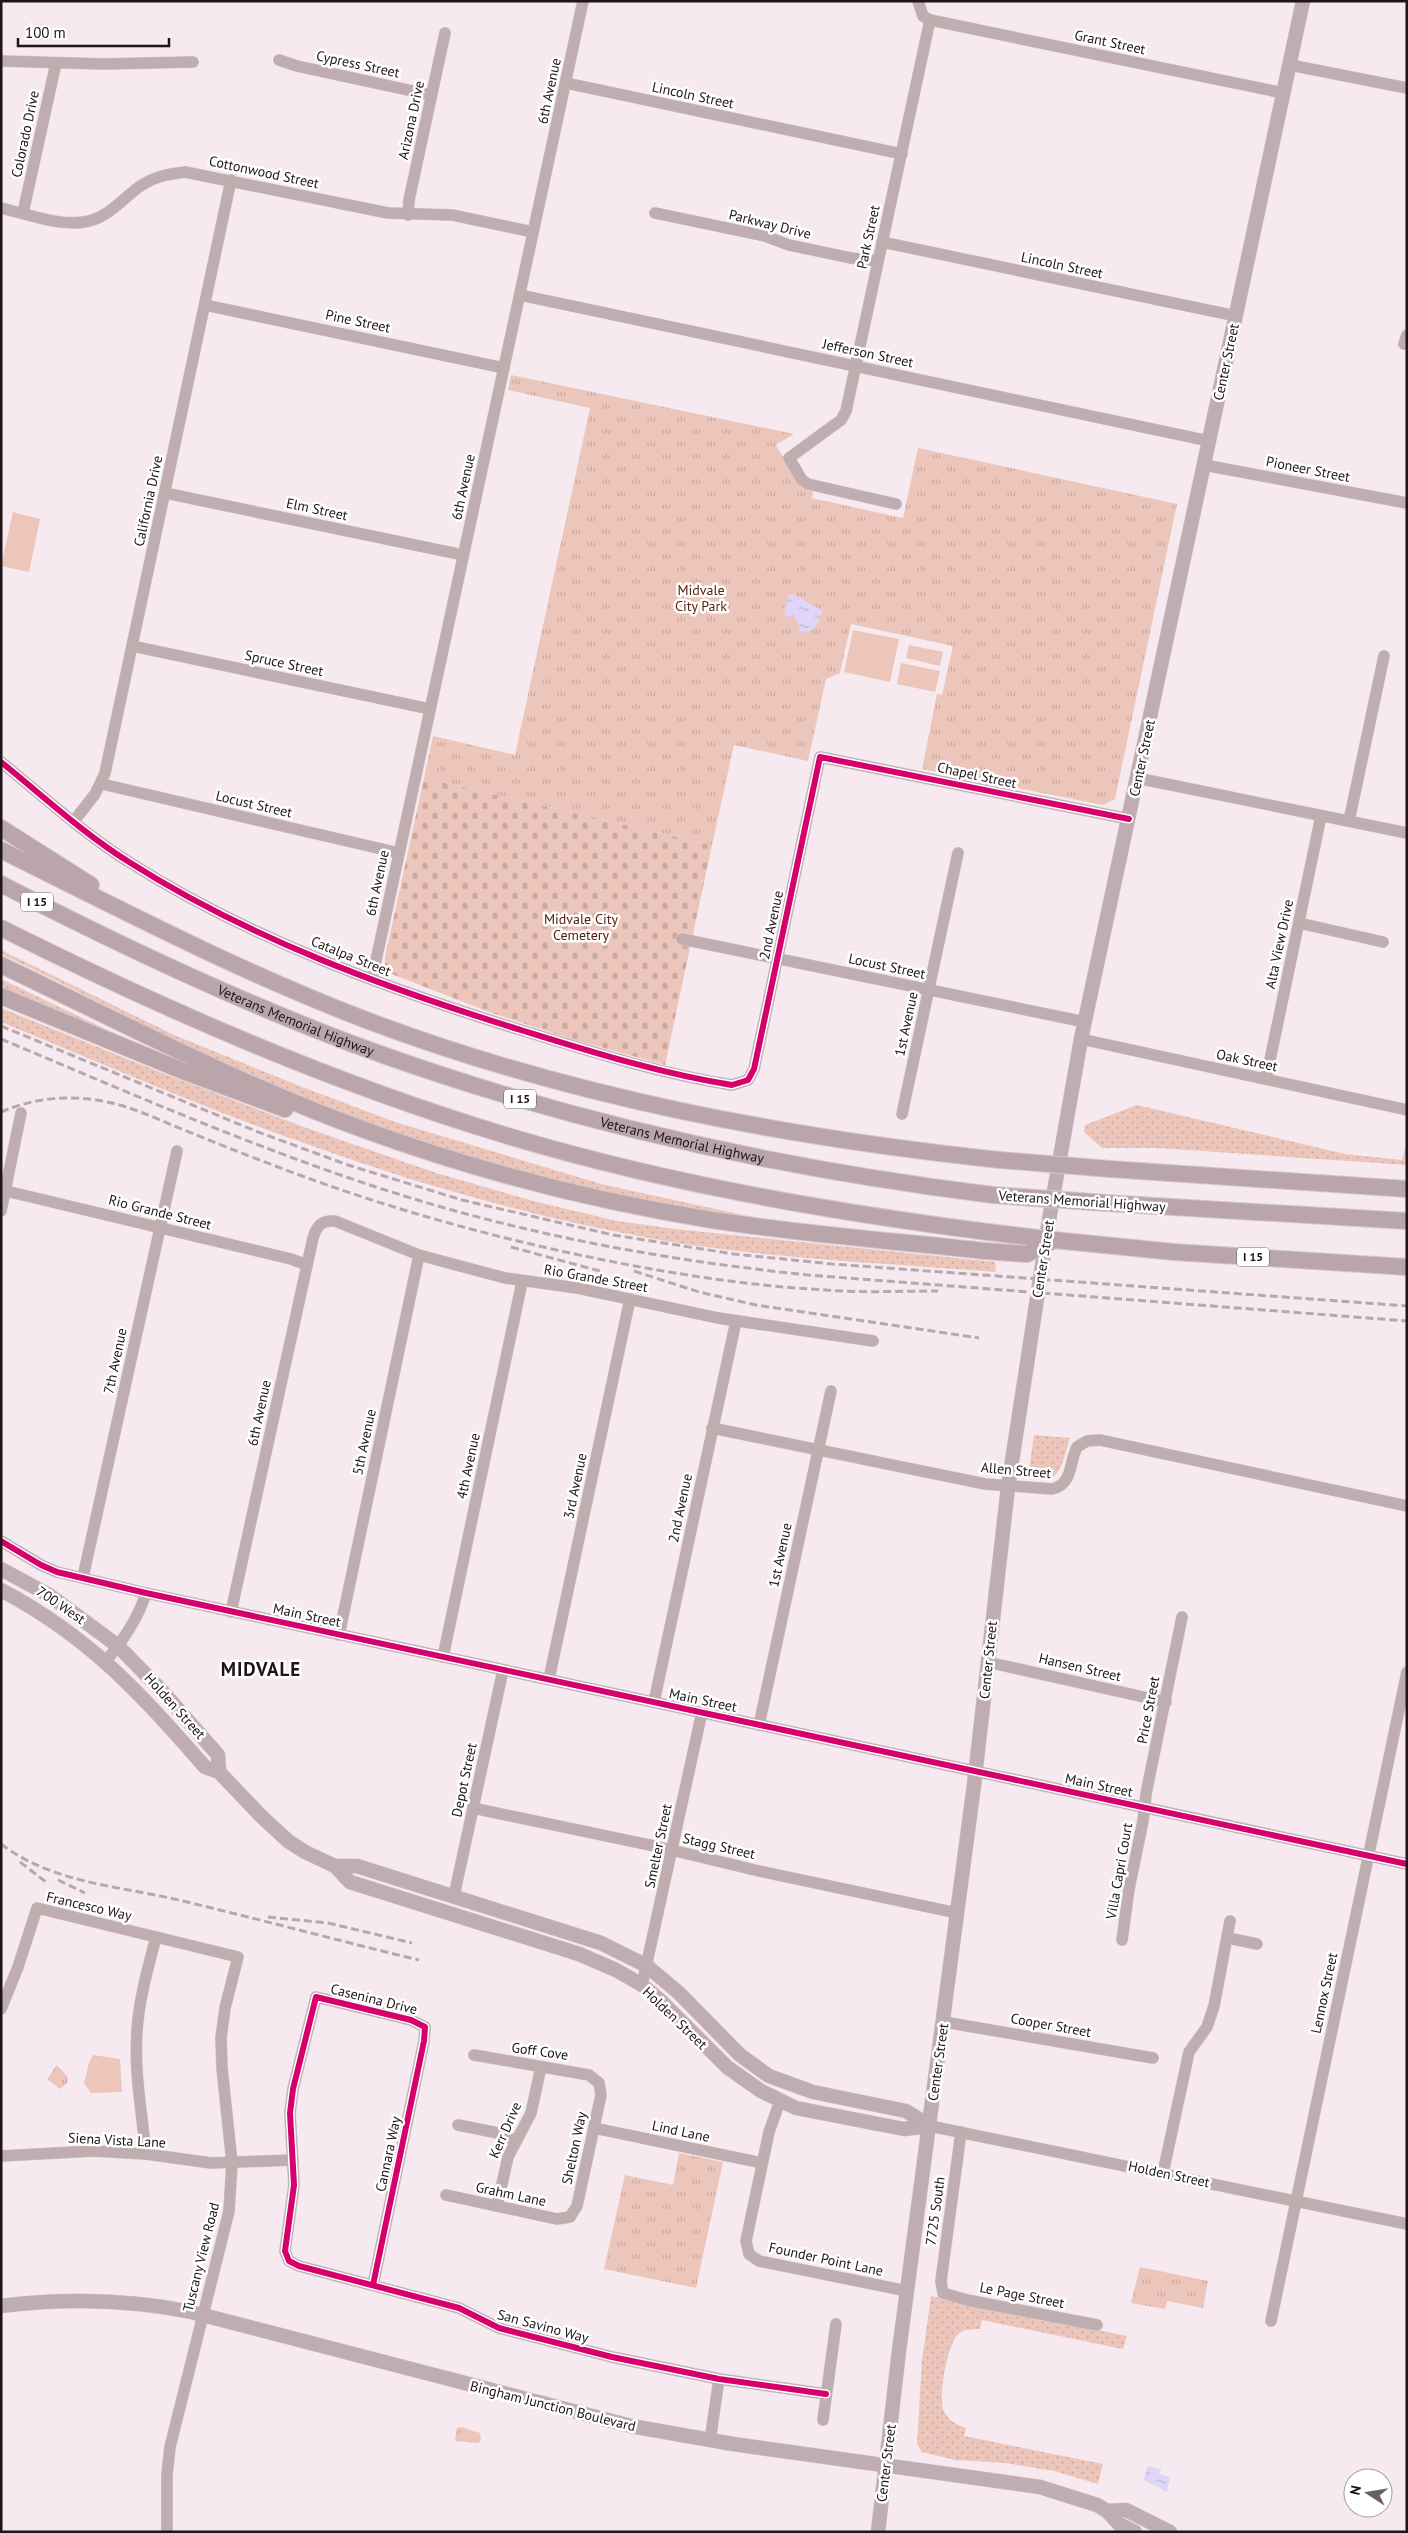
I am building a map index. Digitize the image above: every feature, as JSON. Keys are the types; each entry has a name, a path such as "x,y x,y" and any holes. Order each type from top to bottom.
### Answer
{"highway":[{"path":"1,828 92,886 205,952"},
{"path":"1,850 205,952 313,999 374,1023 471,1057 568,1085 724,1121 868,1144 1000,1160 1110,1170 1407,1189"},
{"name":"Veterans Memorial Highway","path":"1,884 188,976 341,1039 524,1100 614,1125 726,1150 893,1182 993,1195 1407,1221"},
{"name":"I 15","path":"1,928 208,1027 398,1100 500,1134 660,1176 815,1208 988,1232 1174,1252 1407,1267"},
{"path":"1,965 311,1109 402,1143 491,1171"},
{"path":"1,996 192,1074 353,1134 436,1159 617,1202 713,1220 985,1251 1027,1254 1054,1240"}],"main road":[{"name":"Center Street","path":"878,2532 907,2291 944,2022 1008,1487 1050,1214 1085,1022 1304,1"},
{"name":"700 West","path":"1,1569 49,1595 118,1646"},
{"name":"700 West","path":"1,1590 52,1620 106,1661"},
{"name":"Holden Street","path":"118,1646 163,1692 218,1755 219,1772"},
{"name":"Holden Street","path":"106,1661 136,1690 205,1767 219,1772 274,1828 305,1852 335,1866 350,1882 579,1954 616,1970 642,1985 661,2001 726,2067 780,2101 808,2112 904,2129 930,2126"},
{"name":"Holden Street","path":"335,1866 357,1866 583,1936 618,1951 647,1966 679,1993 740,2055 770,2076 813,2092 906,2111 930,2126"},
{"name":"Bingham Junction Boulevard","path":"1,2306 68,2300 144,2303 203,2315 594,2417 710,2440 1040,2487 1079,2498 1107,2511 1119,2524 1135,2532"},
{"name":"Bingham Junction Boulevard","path":"1107,2511 1126,2510 1170,2532"}],"street":[{"name":"6th Avenue","path":"372,979 583,1"},
{"path":"918,1 923,16 930,20"},
{"name":"Grant Street","path":"930,20 1283,93"},
{"name":"Park Street","path":"896,504 808,484 802,480 789,458 844,416 930,20"},
{"name":"Arizona Drive","path":"408,215 445,32"},
{"path":"1,60 56,63 193,62"},
{"name":"Cypress Street","path":"279,60 297,66 432,95"},
{"name":"Colorado Drive","path":"23,213 56,63"},
{"path":"1290,65 1407,88"},
{"name":"Lincoln Street","path":"566,83 902,154"},
{"name":"Cottonwood Street","path":"1,208 66,222 84,222 111,211 138,188 169,174 202,174 388,213 452,215 534,232"},
{"name":"California Drive","path":"74,821 102,784 231,180"},
{"name":"Parkway Drive","path":"655,213 765,236 789,244 851,258 878,261"},
{"name":"Lincoln Street","path":"882,242 1236,316"},
{"name":"Jefferson Street","path":"520,295 1209,441"},
{"name":"Pine Street","path":"205,304 504,368"},
{"name":"Pioneer Street","path":"1204,465 1407,503"},
{"name":"Elm Street","path":"165,493 464,555"},
{"name":"Spruce Street","path":"132,646 430,709"},
{"path":"1349,821 1384,656"},
{"name":"Chapel Street","path":"820,757 1129,819"},
{"name":"2nd Avenue","path":"732,1085 748,1080 754,1069 820,757"},
{"name":"Catalpa Street","path":"1,762 74,821 129,862 192,899 247,926 372,979 459,1011 646,1066 732,1085"},
{"path":"1138,778 1407,833"},
{"name":"Locust Street","path":"102,784 399,853"},
{"name":"Alta View Drive","path":"1266,1079 1321,816"},
{"name":"1st Avenue","path":"902,1114 958,853"},
{"path":"1299,923 1383,942"},
{"name":"Locust Street","path":"682,939 1085,1022"},
{"name":"Oak Street","path":"1082,1039 1407,1110"},
{"path":"1,1211 21,1113"},
{"name":"7th Avenue","path":"83,1577 177,1151"},
{"name":"Rio Grande Street","path":"6,1191 292,1259 307,1265"},
{"name":"Rio Grande Street","path":"321,1223 327,1220 335,1221 419,1255 522,1282 577,1288 736,1321 873,1341"},
{"name":"6th Avenue","path":"231,1612 315,1230 321,1223"},
{"name":"5th Avenue","path":"339,1634 419,1255"},
{"name":"4th Avenue","path":"442,1657 522,1282"},
{"name":"3rd Avenue","path":"549,1680 630,1299"},
{"name":"2nd Avenue","path":"654,1702 736,1321"},
{"name":"1st Avenue","path":"759,1725 831,1391"},
{"name":"Allen Street","path":"712,1428 985,1484 1052,1489 1061,1486 1068,1478 1078,1447 1096,1440 1407,1506"},
{"name":"Main Street","path":"1,1541 41,1565 146,1593 1407,1864"},
{"path":"106,1661 136,1619 146,1593"},
{"name":"Price Street","path":"1145,1808 1146,1794 1182,1617"},
{"name":"Hansen Street","path":"987,1662 1166,1702"},
{"name":"Depot Street","path":"454,1896 503,1670"},
{"name":"Lennox Street","path":"1271,2321 1407,1672"},
{"name":"Smelter Street","path":"642,1985 702,1712"},
{"name":"Stagg Street","path":"473,1808 957,1913"},
{"name":"Villa Capri Court","path":"1122,1940 1129,1889 1145,1808"},
{"name":"Francesco Way","path":"1,2009 18,1967 37,1908 238,1957"},
{"path":"1163,2173 1189,2052 1211,2017 1230,1921"},
{"path":"146,2154 138,2076 137,2032 144,1985 156,1937"},
{"path":"1228,1938 1257,1944"},
{"name":"Tuscany View Road","path":"167,2532 170,2447 229,2211 232,2163 222,2068 221,2038 238,1957"},
{"name":"Casenina Drive","path":"316,1997 411,2020 425,2027"},
{"name":"San Savino Way","path":"316,1997 292,2097 290,2122 293,2160 293,2201 285,2248 287,2258 299,2266 460,2308 499,2328 612,2357 720,2379 826,2394"},
{"name":"Cooper Street","path":"944,2022 1153,2058"},
{"name":"Cannara Way","path":"373,2285 424,2041 425,2027"},
{"name":"Goff Cove","path":"474,2055 589,2075 599,2083"},
{"name":"Kerr Drive","path":"497,2206 506,2162 533,2108 541,2067"},
{"name":"Shelton Way","path":"570,2217 577,2206 594,2128 601,2095 599,2083"},
{"name":"Founder Point Lane","path":"780,2101 769,2132 762,2163 746,2240 747,2251 759,2261 907,2291"},
{"path":"458,2125 498,2133 516,2141"},
{"name":"Holden Street","path":"930,2126 1407,2224"},
{"name":"Lind Lane","path":"594,2128 762,2163"},
{"name":"7725 South","path":"944,2293 941,2281 961,2132"},
{"name":"Siena Vista Lane","path":"1,2156 94,2151 146,2154 202,2163 293,2160"},
{"name":"Grahm Lane","path":"446,2196 557,2219 570,2217"},
{"name":"Le Page Street","path":"944,2293 966,2300 1097,2324"},
{"path":"823,2420 836,2324"},
{"path":"710,2440 720,2379"}],"green space":[{"name":"Midvale City Park","path":"511,375 794,434 776,445 798,483 813,492 812,498 903,518 918,448 1177,504 1115,799 1103,805 922,769 937,694 942,695 953,646 851,624 840,673 826,679 808,761 734,745 712,845 424,778 433,736 515,755 590,408 508,390"},
{"path":"13,512 40,519 29,572 1,566"},
{"path":"853,630 899,639 890,682 844,672"},
{"path":"909,645 943,652 940,666 906,658"},
{"path":"901,663 940,671 935,692 897,684"},
{"name":"Midvale City Cemetery","path":"424,778 712,845 665,1065 571,1039 489,1012 389,973 385,966 385,957"},
{"path":"1,950 174,1035 395,1122 601,1184 761,1219 761,1221 643,1200 526,1173 468,1157 354,1119 223,1064 1,954"},
{"path":"1,979 145,1048 1,991"},
{"path":"1,1008 162,1073 301,1126 436,1173 537,1202 617,1221 675,1229 995,1262 996,1272 744,1252 615,1232 527,1212 439,1188 353,1160 193,1101 1,1022"},
{"path":"1137,1105 1345,1154 1402,1160 1407,1141 1407,1165 1158,1148 1102,1148 1084,1132 1085,1125"},
{"path":"1034,1435 1070,1438 1060,1469 1052,1477 1046,1479 1038,1478 1029,1470"},
{"path":"93,2055 120,2059 122,2092 91,2093 84,2083"},
{"path":"57,2065 68,2077 67,2083 60,2089 47,2079"},
{"path":"679,2153 723,2162 696,2288 604,2269 625,2175 673,2185"},
{"path":"1140,2267 1208,2281 1203,2308 1167,2301 1165,2309 1131,2303"},
{"path":"931,2296 1127,2336 1123,2349 982,2320 980,2329 965,2330 956,2337 945,2368 942,2392 943,2409 952,2421 966,2428 964,2436 1103,2464 1098,2484 1054,2471 1005,2463 955,2460 922,2452 917,2444 922,2360"},
{"path":"461,2427 480,2433 479,2443 455,2441 457,2428"}],"water":[{"path":"793,594 823,611 815,628 806,633 800,631 794,614 789,618 784,615 788,596"},
{"path":"1147,2466 1161,2469 1160,2474 1170,2477 1167,2492 1144,2480"}],"railway":[{"path":"1,1026 258,1132 348,1165 462,1200 613,1235 734,1254 832,1264 1407,1306"},
{"path":"1,1039 187,1117 328,1171 482,1218 589,1243 698,1261 808,1275 1407,1321"},
{"path":"1,1112 36,1101 60,1098 96,1100 116,1104 146,1114 278,1167 379,1202 482,1232 620,1263 688,1275 792,1288 854,1291 938,1291"},
{"path":"511,1247 600,1271"},
{"path":"634,1271 699,1292 756,1305 979,1338"},
{"path":"1,1844 43,1868 66,1876 183,1901 419,1960"},
{"path":"20,1862 46,1882"},
{"path":"58,1880 85,1893"},
{"path":"268,1917 328,1923 412,1943"}],"cycle path":[{"path":"1,762 112,851 175,890 271,938 321,960 473,1015 627,1062 732,1085 748,1080 754,1069 820,757 1129,819"},
{"path":"1,1541 41,1565 57,1572 146,1593 1407,1864"},
{"path":"373,2285 424,2041 425,2027 411,2020 316,1997 293,2089 290,2113 294,2185 285,2251 289,2261 299,2266 459,2308 499,2328 612,2357 719,2379 826,2394"}],"district":[{"name":"MIDVALE","path":"261,1669"}]}
